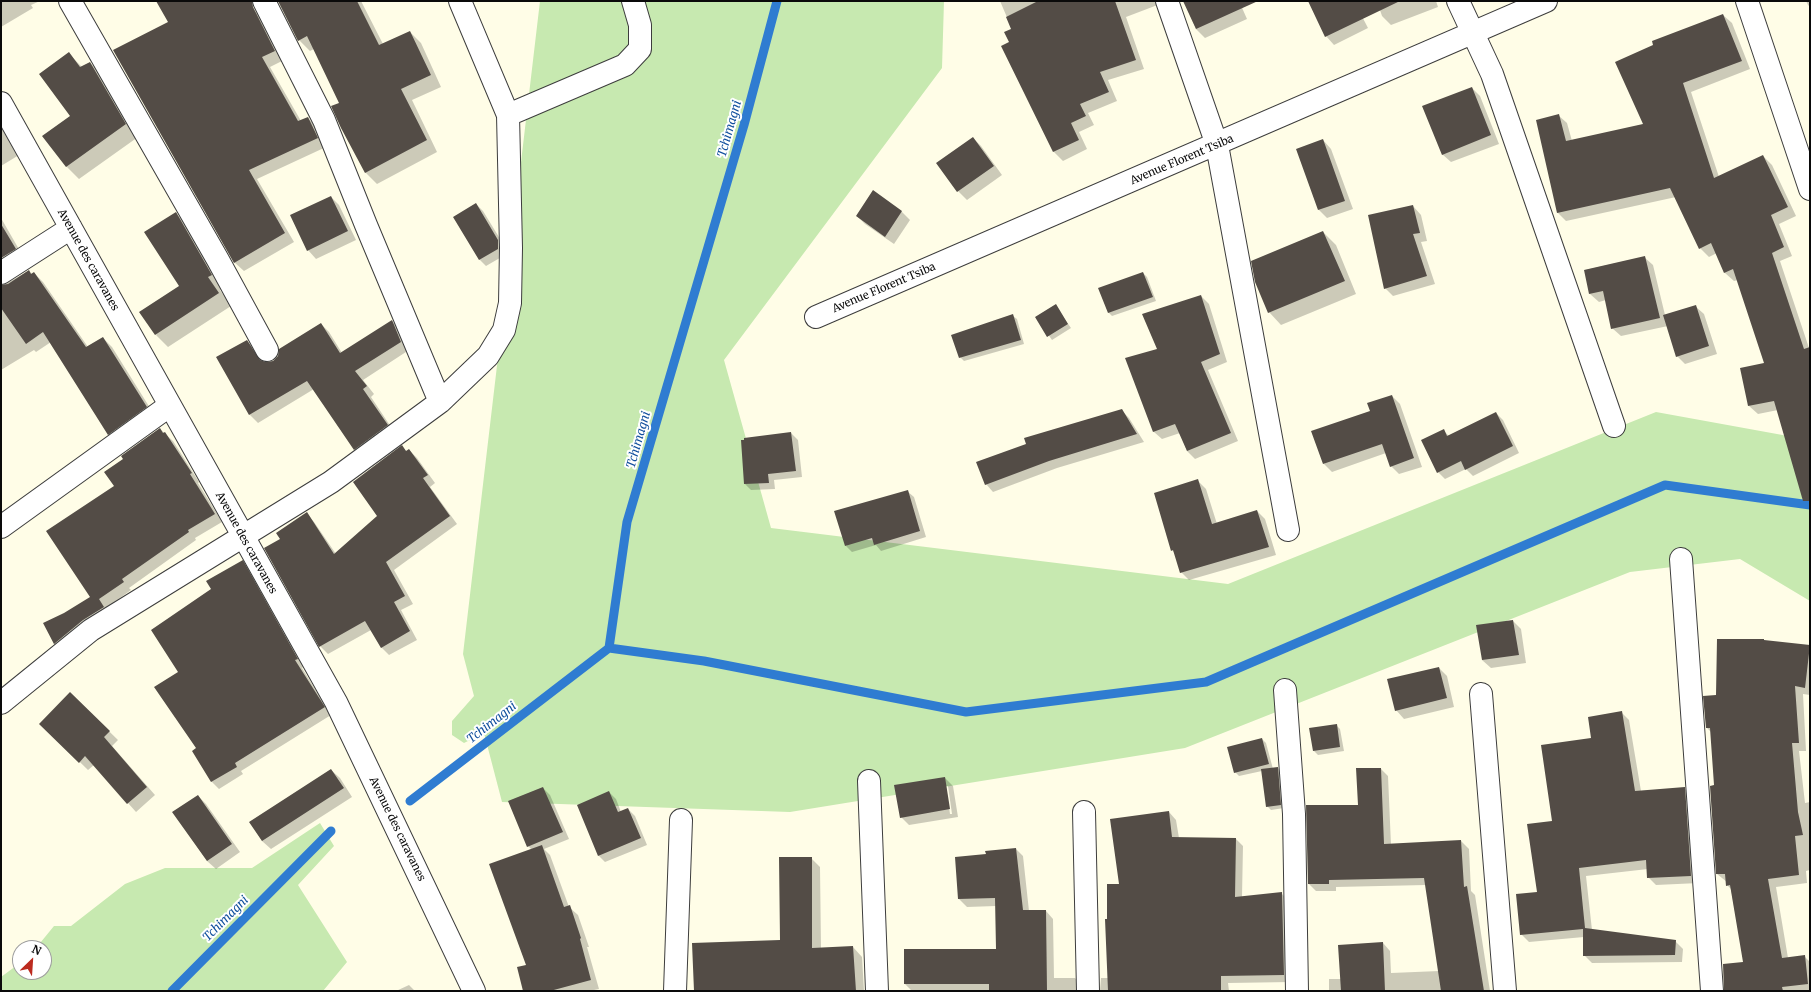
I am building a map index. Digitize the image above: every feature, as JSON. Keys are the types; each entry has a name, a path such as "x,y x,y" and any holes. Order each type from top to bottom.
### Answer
{"street":[{"path":"70,1 218,260 267,350"},
{"path":"264,1 324,120 440,402"},
{"path":"1,703 91,630 331,482 440,402 488,356 504,330 510,303 511,248 508,115 460,1"},
{"path":"508,115 625,65 640,48 640,25 633,1"},
{"path":"1167,1 1217,145 1288,530"},
{"path":"1458,1 1492,74 1614,426"},
{"name":"Avenue Florent Tsiba","path":"816,317 1217,145 1472,32 1546,1"},
{"path":"1748,1 1810,189"},
{"name":"Avenue des caravanes","path":"1,103 169,406 336,702 474,991"},
{"path":"1,273 71,228"},
{"path":"1,527 169,406"},
{"path":"1681,559 1712,991"},
{"path":"1284,690 1294,814 1297,991"},
{"path":"1481,694 1505,991"},
{"path":"869,781 876,991"},
{"path":"1084,812 1088,991"},
{"path":"675,991 680,820"}],"green space":[{"path":"540,1 944,1 942,68 724,360 771,528 1228,584 1656,412 1810,440 1810,601 1740,559 1630,572 1185,748 790,812 502,802 484,733 464,743 452,735 452,721 474,696 463,654"},
{"path":"320,823 334,846 298,885 347,962 323,991 1,991 1,977 12,969 12,980 52,980 52,940 43,940 54,926 71,926 125,884 165,868 252,868"}],"building":[{"path":"156,1 252,1 253,7 275,51 262,57 298,121 308,117 318,138 249,170 285,233 234,263 113,50 168,22"},
{"path":"278,1 357,1 379,45 410,31 431,75 401,89 427,140 365,173 331,106 339,103 307,36 298,41"},
{"path":"1038,1 1115,1 1136,60 1100,72 1109,92 1080,104 1086,116 1071,123 1079,140 1053,152 1001,46 1009,42 1004,32 1011,29 1006,17"},
{"path":"1183,1 1258,1 1196,29"},
{"path":"1308,1 1400,1 1325,37"},
{"path":"1723,14 1742,61 1683,83 1714,178 1763,155 1788,207 1771,215 1784,247 1772,253 1804,349 1810,347 1810,501 1803,501 1774,401 1748,406 1740,368 1764,363 1733,269 1724,273 1711,243 1699,249 1670,188 1557,213 1536,120 1559,114 1566,141 1643,124 1615,62 1653,45 1652,41"},
{"path":"69,52 80,67 90,62 126,124 66,167 42,136 70,116 39,74"},
{"path":"1472,87 1491,135 1442,155 1422,106"},
{"path":"973,137 994,166 957,192 936,163"},
{"path":"1323,139 1345,201 1318,210 1296,149"},
{"path":"873,190 902,211 885,237 856,216"},
{"path":"331,196 348,231 307,251 290,215"},
{"path":"476,203 498,240 498,249 479,260 453,217"},
{"path":"1413,205 1420,233 1413,234 1427,276 1384,289 1368,215"},
{"path":"176,212 212,275 208,277 219,293 155,335 139,312 179,286 144,232"},
{"path":"1,224 16,249 1,258"},
{"path":"1323,231 1345,281 1268,313 1255,282 1251,261"},
{"path":"1645,256 1660,318 1611,329 1603,291 1589,294 1584,270"},
{"path":"29,270 31,274 34,272 86,347 103,337 147,407 108,435 43,332 26,344 1,308 1,285 8,284"},
{"path":"1143,272 1153,297 1108,313 1098,288"},
{"path":"1201,295 1220,354 1201,362 1231,433 1187,451 1175,424 1153,432 1125,358 1157,349 1142,314"},
{"path":"1056,304 1068,324 1047,337 1035,317"},
{"path":"1696,305 1709,346 1676,357 1663,315"},
{"path":"1013,314 1021,340 959,358 951,335"},
{"path":"392,320 401,342 355,371 367,386 363,389 388,425 354,450 307,381 249,415 216,357 247,340 260,360 266,362 273,361 278,356 279,349 321,323 340,353"},
{"path":"1392,395 1414,458 1390,467 1382,444 1323,464 1311,431 1370,411 1367,403"},
{"path":"1122,409 1137,434 1049,461 985,485 976,462 1026,444 1024,438"},
{"path":"1496,412 1513,446 1465,470 1461,461 1437,473 1421,440 1444,429 1447,436"},
{"path":"160,428 163,433 165,432 192,473 190,474 215,514 188,530 189,532 122,579 124,582 99,599 104,607 83,620 54,644 43,623 64,613 90,597 46,531 114,486 104,472 123,459 121,456"},
{"path":"791,432 796,471 768,474 769,483 744,484 741,440 744,440 744,438"},
{"path":"402,445 406,451 409,449 428,475 423,478 450,516 386,562 405,596 394,602 410,631 381,648 365,621 319,647 264,548 280,539 276,533 307,512 334,554 377,516 353,482"},
{"path":"1198,479 1212,524 1257,510 1269,547 1180,573 1173,550 1171,551 1154,493"},
{"path":"908,490 920,531 874,545 872,538 845,546 834,511"},
{"path":"243,560 298,659 295,660 325,707 235,763 237,767 211,782 192,751 196,748 154,687 178,672 151,630 211,589 206,581"},
{"path":"1513,620 1519,655 1482,660 1476,625"},
{"path":"1717,639 1764,639 1810,645 1805,688 1795,686 1799,743 1792,743 1798,812 1803,835 1795,836 1799,875 1768,879 1782,958 1805,955 1808,984 1782,987 1783,991 1724,991 1723,964 1743,962 1730,885 1726,886 1725,874 1716,874 1710,786 1714,785 1710,728 1706,728 1703,696 1716,695"},
{"path":"1439,667 1447,698 1395,711 1387,679"},
{"path":"70,692 110,731 104,737 147,787 127,804 85,756 79,763 39,724"},
{"path":"1622,711 1635,791 1685,787 1691,876 1647,878 1646,860 1579,868 1585,928 1676,940 1675,955 1583,956 1583,929 1520,935 1516,894 1537,892 1527,824 1552,821 1541,745 1591,738 1588,717"},
{"path":"1337,724 1340,747 1313,751 1309,728"},
{"path":"1262,738 1269,764 1234,773 1227,747"},
{"path":"1278,767 1281,805 1266,807 1261,769"},
{"path":"1356,768 1381,768 1384,844 1461,840 1464,887 1467,886 1484,991 1441,991 1424,878 1329,880 1329,884 1308,884 1306,805 1358,805"},
{"path":"331,769 344,788 262,841 249,822"},
{"path":"945,777 950,809 900,818 894,785"},
{"path":"543,787 563,832 527,847 508,801"},
{"path":"609,791 618,812 628,808 641,838 598,856 577,805"},
{"path":"198,795 232,844 207,861 172,812"},
{"path":"1169,811 1172,837 1236,838 1235,897 1282,892 1284,975 1221,976 1221,991 1108,991 1105,919 1107,919 1107,884 1119,884 1110,819"},
{"path":"542,845 564,907 570,905 581,938 580,939 591,980 550,991 523,991 517,967 526,965 489,864"},
{"path":"1016,848 1023,910 1046,910 1047,991 989,991 989,984 904,984 904,949 996,949 995,898 958,899 955,857 986,854 985,851"},
{"path":"779,857 812,857 812,948 853,946 856,991 694,991 692,943 780,940"},
{"path":"1383,942 1385,991 1341,991 1338,945"}],"waterway":[{"name":"Tchimagni","path":"410,801 609,648 627,522 744,125 777,1"},
{"path":"609,648 704,661 966,712 1206,682 1665,485 1810,505"},
{"name":"Tchimagni","path":"172,991 331,831"}]}
